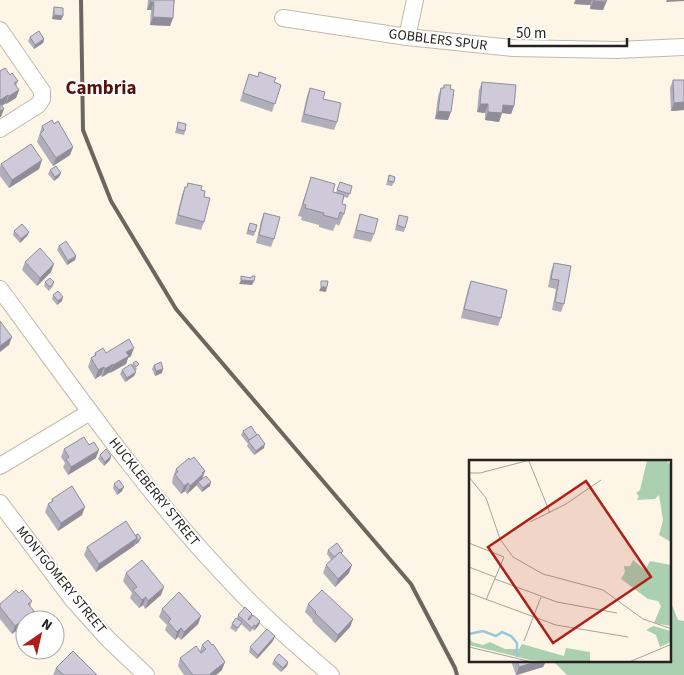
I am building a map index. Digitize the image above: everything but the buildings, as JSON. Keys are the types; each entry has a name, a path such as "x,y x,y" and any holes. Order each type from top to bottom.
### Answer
{"street":[{"path":"407,37 415,0"},
{"name":"GOBBLERS SPUR","path":"283,18 407,37 512,48 616,50 684,47"},
{"path":"0,30 42,92 42,99 38,105 0,129"},
{"name":"HUCKLEBERRY STREET","path":"0,289 90,412 152,492 227,579 276,628 331,675"},
{"path":"0,466 90,412"},
{"name":"MONTGOMERY STREET","path":"0,503 74,600 108,639 146,675"}],"green space":[{"path":"672,605 678,620 684,621 684,675 567,675 554,662 672,662"}],"railway":[{"path":"81,0 83,130 111,201 176,309 411,584 457,675"}],"district":[{"name":"Cambria","path":"101,88"}]}
